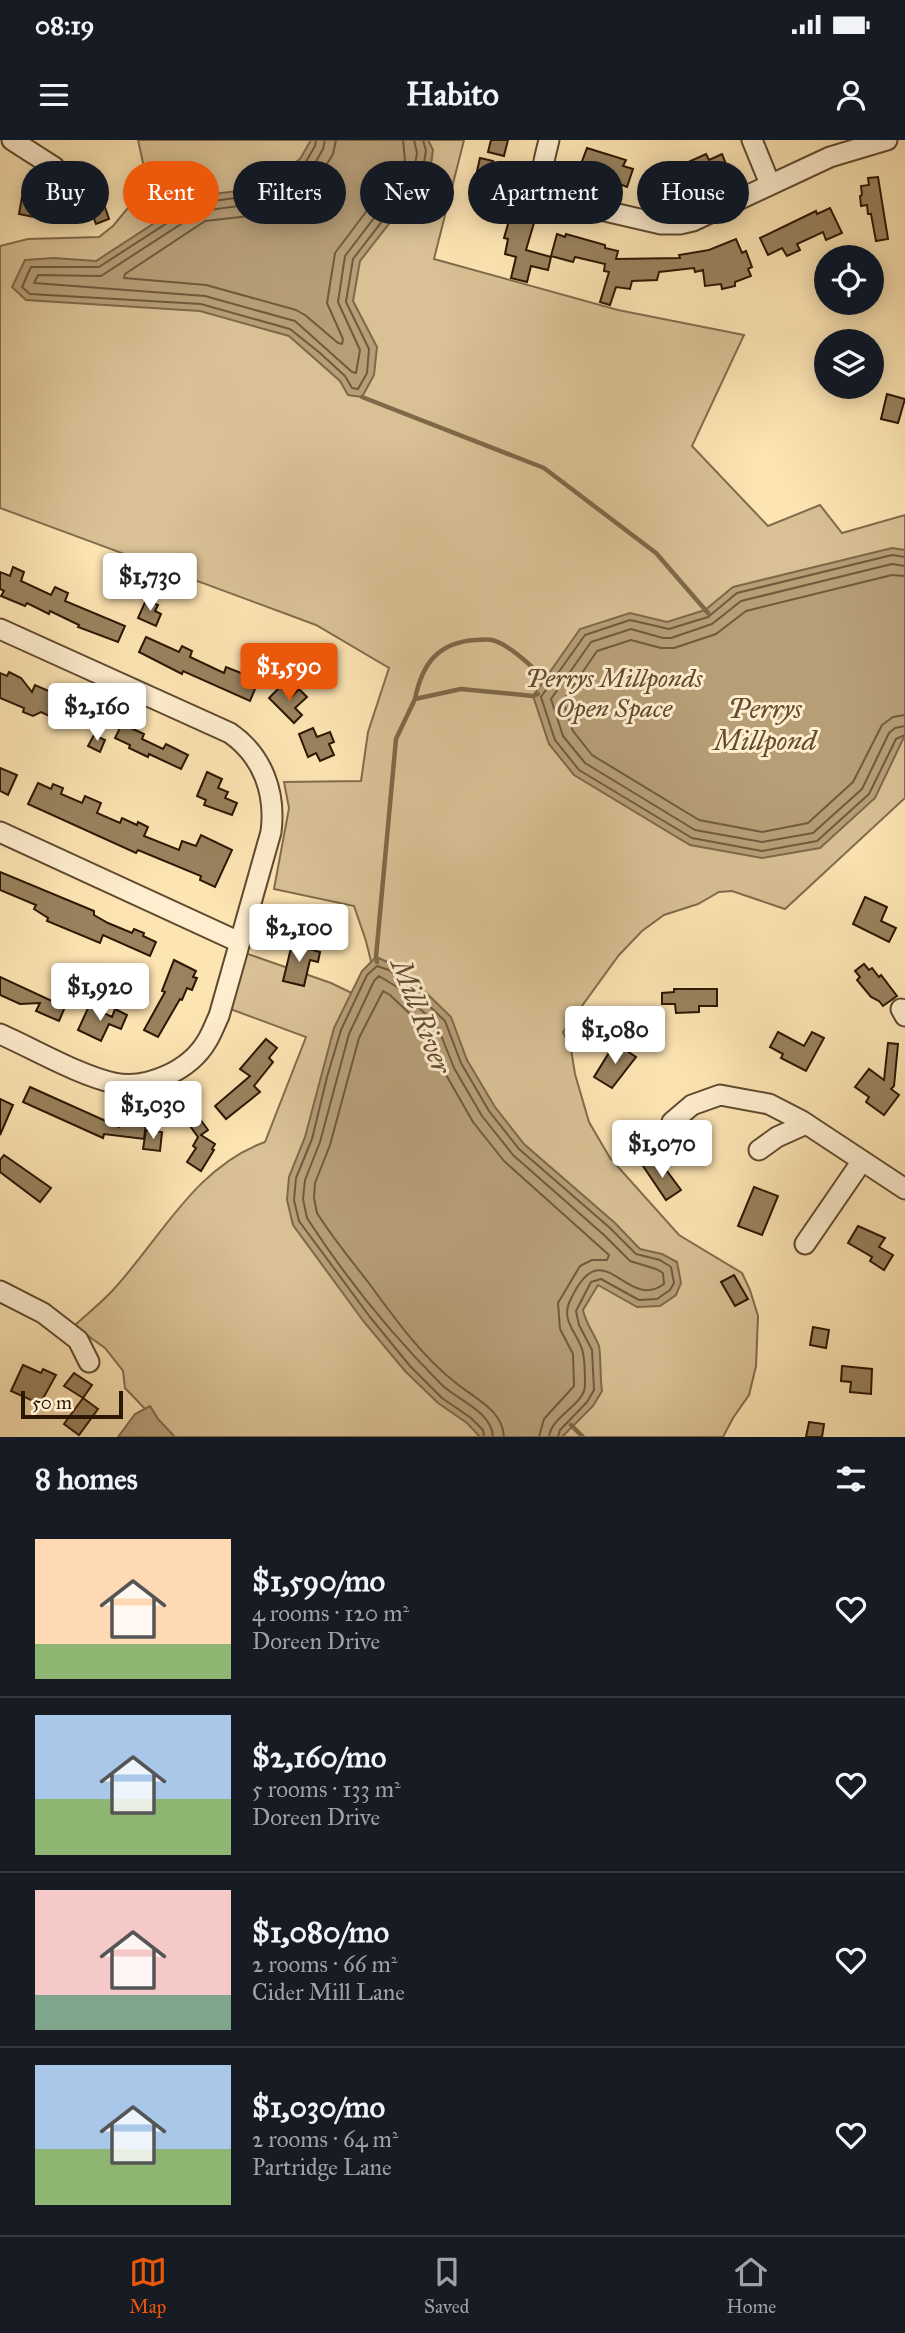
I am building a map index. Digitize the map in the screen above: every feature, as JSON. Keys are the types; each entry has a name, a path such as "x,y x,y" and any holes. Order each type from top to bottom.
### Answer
{"street":[{"path":"12,140 45,161"},
{"path":"549,140 541,175 545,185 558,197 566,202 662,224 694,221 830,157 887,140"},
{"path":"752,140 770,184"},
{"path":"0,629 220,728 237,739 252,754 269,788 273,817 219,1016 200,1051 181,1068 158,1079 125,1084 106,1081 0,1034"},
{"path":"0,832 239,942"},
{"path":"672,1122 692,1105 720,1095 769,1104 806,1124 905,1189"},
{"path":"759,1150 777,1137 806,1124"},
{"path":"805,1244 862,1161"},
{"path":"0,1291 43,1313 78,1340 89,1362"}],"green space":[{"name":"Perrys Millponds Open Space","path":"138,140 464,140 454,180 454,161 360,161 360,224 443,224 434,259 618,310 744,335 692,446 768,526 820,505 842,533 905,515 905,798 785,909 732,891 719,892 698,904 664,915 642,931 619,955 563,1032 571,1049 575,1074 589,1122 610,1158 679,1235 742,1273 750,1290 758,1316 756,1366 749,1395 723,1437 172,1437 125,1388 123,1371 105,1348 74,1326 113,1290 199,1186 218,1168 240,1153 265,1142 306,1037 214,1003 228,947 331,983 364,999 377,986 354,906 274,889 289,808 284,782 361,781 368,732 389,668 316,625 0,508 0,246 28,239 99,237 123,214 123,224 219,224 219,161 143,161"}],"water":[{"path":"311,140 428,140 433,150 431,161 360,161 360,224 389,224 360,261 353,301 377,347 374,375 362,397 348,395 340,381 289,336 200,311 26,300 12,287 25,260 54,258 96,261 153,224 219,224 219,193 233,192 233,224 346,224 346,161 297,161"},
{"name":"Perrys Millpond","path":"892,548 905,550 905,735 875,798 820,848 762,858 690,845 574,775 549,744 533,696 580,629 630,613 667,622 705,610 733,587"},
{"path":"376,957 407,974 451,1017 467,1060 495,1107 524,1144 615,1223 640,1249 662,1254 677,1262 681,1283 676,1295 660,1306 637,1307 598,1285 583,1310 599,1346 602,1391 593,1406 562,1437 480,1437 467,1423 438,1403 405,1371 364,1322 293,1225 287,1200 289,1177 305,1137 334,1028 362,971"},
{"path":"150,1406 175,1437 118,1437 135,1414"}],"building":[{"path":"491,140 508,140 504,156 488,152"},
{"path":"587,148 626,160 623,166 623,161 582,161"},
{"path":"706,154 709,160 722,154 725,161 690,161"},
{"path":"623,166 633,169 627,187 623,185"},
{"path":"878,177 888,239 876,241 871,214 868,214 867,205 861,206 860,196 861,186 869,185 868,178"},
{"path":"830,208 842,233 826,240 823,232 797,244 800,250 787,256 782,248 768,255 760,238 816,211 817,214"},
{"path":"508,224 534,224 526,250 551,257 548,270 531,266 527,282 511,278 516,257 505,254 508,239 504,238"},
{"path":"557,234 605,245 605,248 618,251 616,259 680,258 679,255 709,250 736,239 742,253 746,251 752,267 748,269 751,276 735,282 735,286 722,289 721,284 705,286 703,270 695,272 694,268 659,272 657,280 632,281 630,289 616,287 610,305 600,302 609,272 604,271 605,264 575,257 573,262 551,256"},
{"path":"887,394 905,399 898,423 881,419"},
{"path":"13,567 24,572 21,581 51,595 55,587 68,593 65,601 125,626 118,642 78,627 79,625 50,611 49,614 27,603 25,606 1,596 4,591 0,589 0,572 10,576"},
{"path":"146,600 158,605 155,611 161,614 156,626 138,618"},
{"path":"146,637 179,652 182,646 192,651 190,657 224,673 226,667 246,675 248,671 260,677 250,701 183,671 182,674 139,652"},
{"path":"9,672 21,678 32,692 35,685 58,695 55,701 66,706 60,721 41,712 33,716 23,712 24,708 0,698 0,673 7,676"},
{"path":"280,687 291,697 299,689 307,697 295,708 302,715 294,723 269,698"},
{"path":"79,704 102,715 95,729 72,719"},
{"path":"122,724 144,734 142,739 163,749 166,744 188,755 181,769 149,754 148,757 115,738"},
{"path":"313,728 317,737 330,732 334,742 329,744 334,755 320,761 316,753 308,757 299,734"},
{"path":"94,735 105,740 100,752 88,746"},
{"path":"0,768 17,775 8,795 0,791"},
{"path":"207,772 222,779 218,788 228,792 225,798 237,803 232,815 204,805 206,800 197,796"},
{"path":"38,783 51,789 53,784 63,788 61,794 82,803 85,796 101,803 97,813 120,823 122,818 137,825 138,822 148,827 144,836 179,850 182,841 196,846 201,835 232,850 215,887 200,880 201,876 138,850 136,853 28,804"},
{"path":"0,872 94,911 94,915 108,923 132,933 134,929 144,933 143,936 156,942 150,956 103,935 100,943 47,921 48,918 34,909 36,905 0,890"},
{"path":"865,897 887,907 881,921 896,928 889,942 853,924"},
{"path":"292,944 320,952 318,962 310,960 304,986 283,981"},
{"path":"174,960 196,971 193,977 197,978 192,990 187,988 158,1037 144,1030 165,992 162,991"},
{"path":"864,964 869,970 872,968 879,977 881,975 897,996 883,1006 871,997 857,980 860,977 855,971"},
{"path":"0,977 65,1007 59,1021 36,1011 40,1003 20,1004 0,995"},
{"path":"674,989 717,989 717,1006 699,1006 699,1012 676,1013 675,1004 662,1004 662,993 674,992"},
{"path":"89,1006 112,1017 115,1009 127,1015 121,1029 109,1024 101,1041 78,1030"},
{"path":"778,1032 804,1046 812,1032 824,1038 806,1071 781,1058 783,1054 770,1047"},
{"path":"266,1039 277,1048 269,1058 273,1062 254,1086 260,1092 226,1119 215,1106 250,1076 240,1069"},
{"path":"615,1043 636,1057 612,1088 594,1077"},
{"path":"888,1043 898,1044 894,1086 891,1089 899,1095 884,1115 866,1102 869,1097 855,1087 869,1069 884,1080"},
{"path":"30,1087 119,1127 119,1120 146,1123 144,1139 104,1134 103,1138 23,1102"},
{"path":"0,1099 13,1105 0,1135"},
{"path":"200,1119 208,1130 201,1135 215,1144 201,1171 187,1162 196,1148 193,1146 198,1137 190,1126"},
{"path":"634,1123 643,1134 628,1147 619,1135"},
{"path":"146,1130 162,1132 160,1151 143,1149"},
{"path":"4,1155 51,1188 40,1202 0,1172 0,1160"},
{"path":"652,1159 662,1173 666,1170 681,1190 666,1200 643,1166"},
{"path":"754,1187 778,1196 762,1235 738,1226"},
{"path":"858,1226 885,1238 879,1247 893,1255 884,1270 870,1261 872,1257 848,1243"},
{"path":"734,1275 748,1299 735,1306 721,1282"},
{"path":"813,1327 829,1330 826,1348 810,1345"},
{"path":"23,1365 41,1373 43,1369 56,1375 40,1404 11,1391"},
{"path":"842,1366 872,1369 871,1394 850,1392 851,1382 841,1381"},
{"path":"74,1373 92,1385 83,1398 64,1386"},
{"path":"83,1398 98,1409 79,1435 64,1424"},
{"path":"809,1422 824,1424 822,1437 806,1437"}],"waterway":[{"path":"362,397 544,468 656,553 708,613"},
{"path":"415,699 422,675 434,657 451,645 476,640 499,642 520,656 545,679 550,679"},
{"name":"Mill River","path":"377,962 396,739 415,699 461,689 533,696 538,694"},
{"name":"Mill River","path":"571,1425 583,1437"}]}
